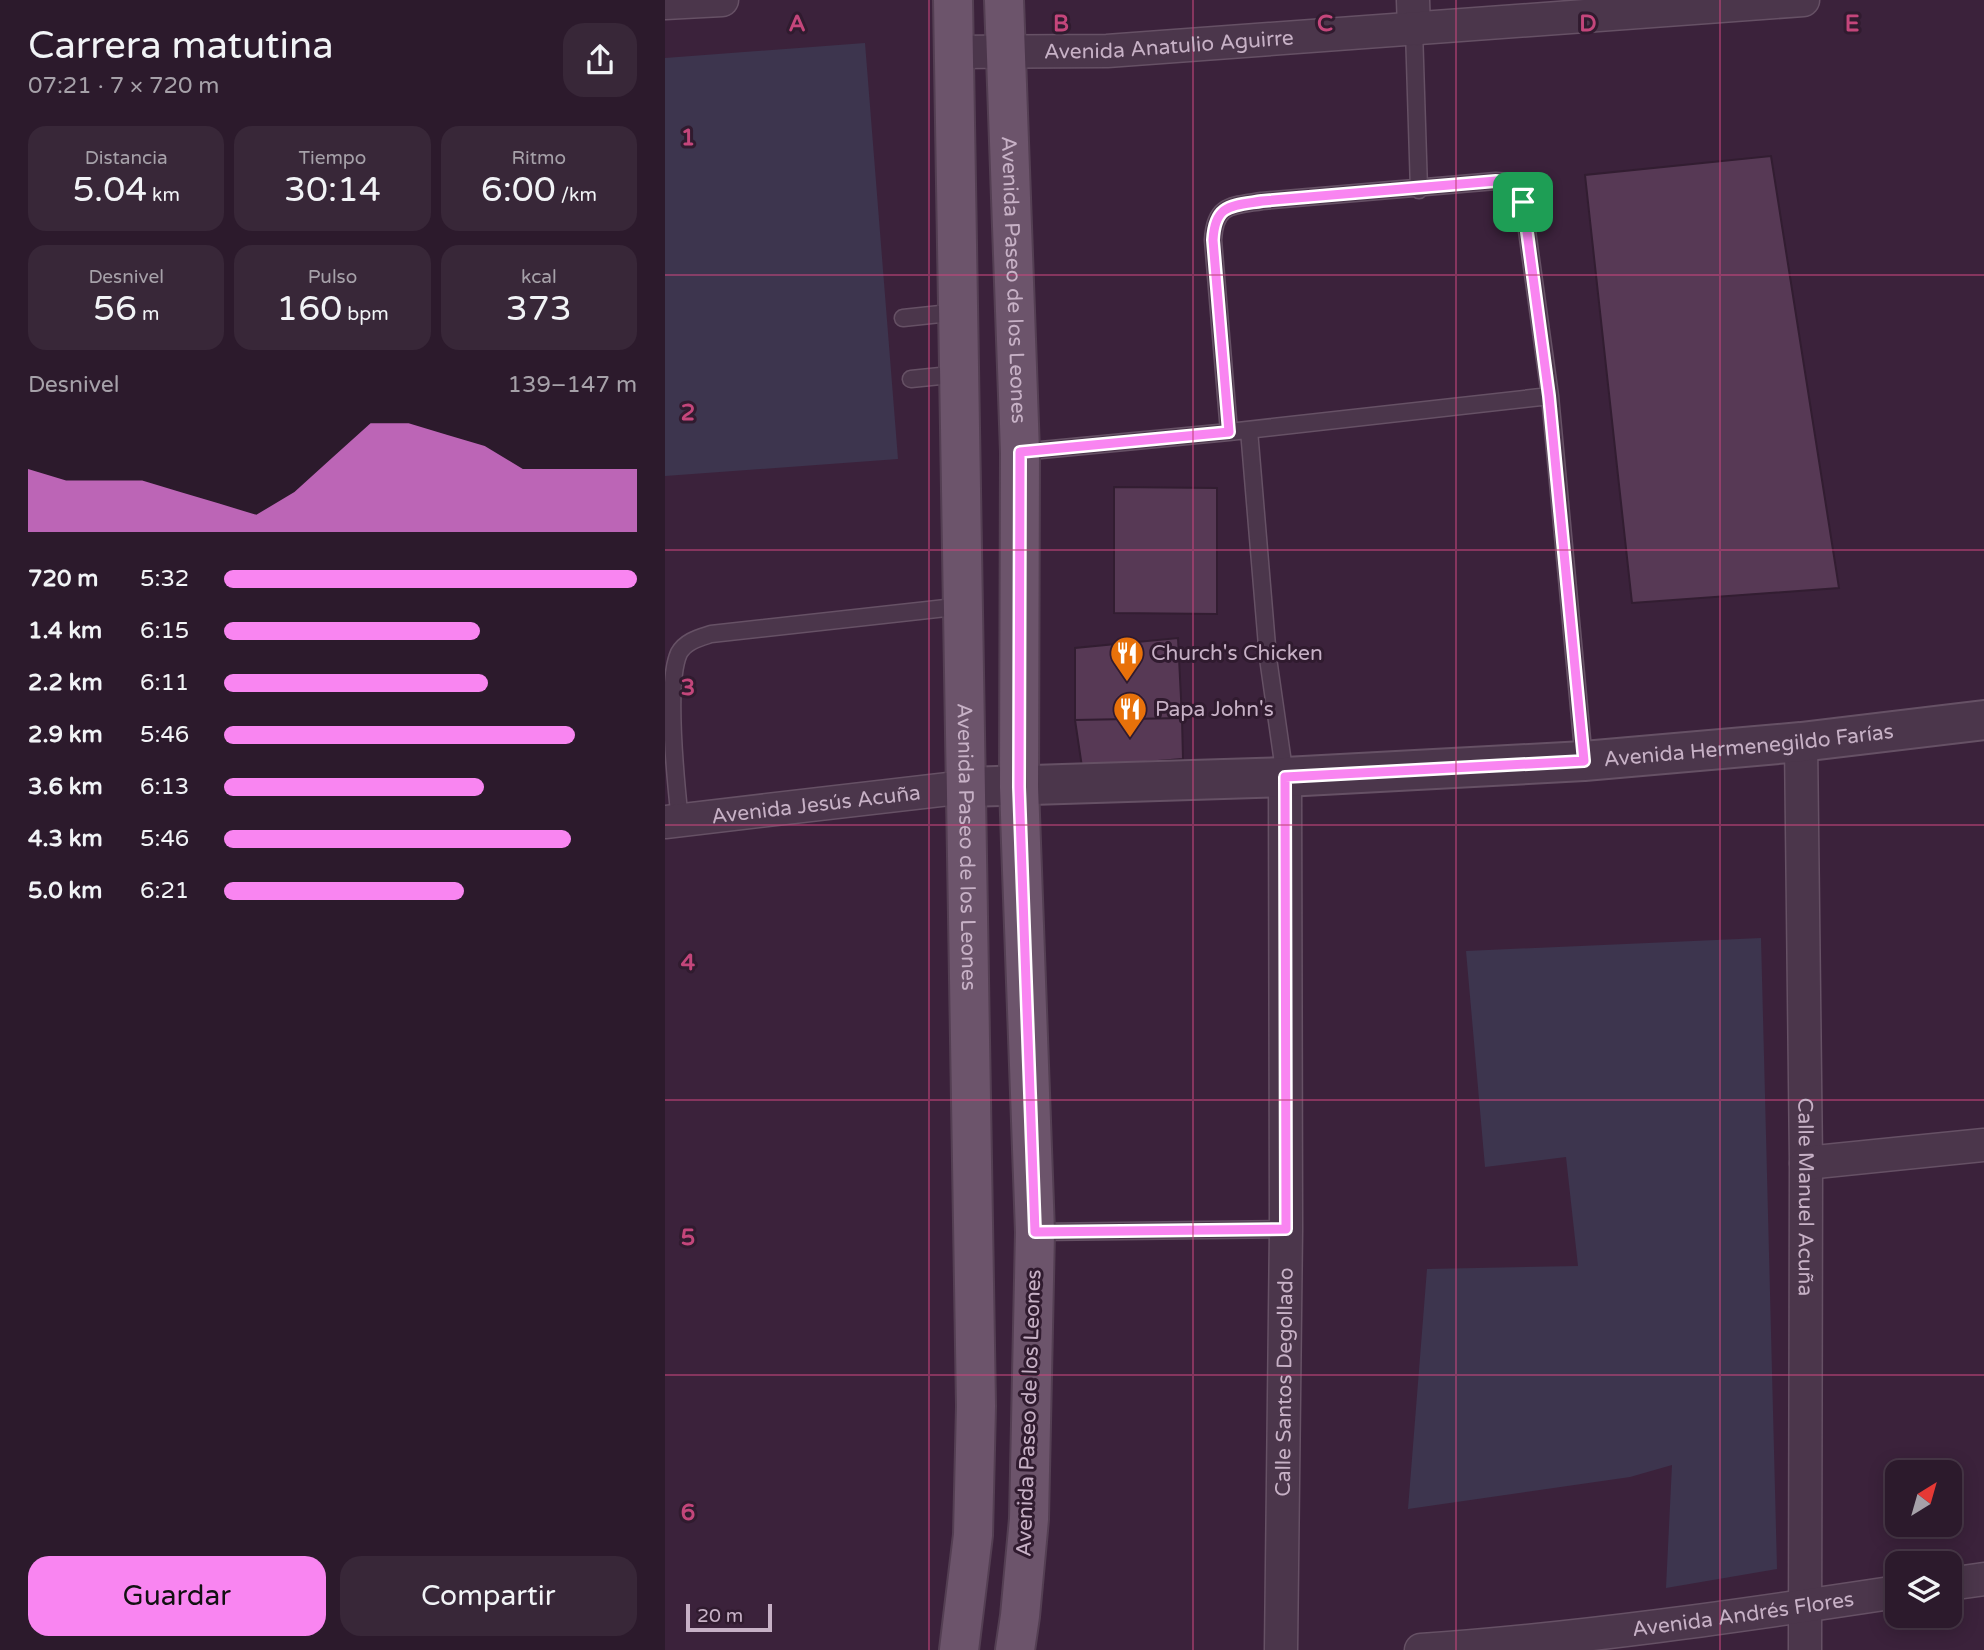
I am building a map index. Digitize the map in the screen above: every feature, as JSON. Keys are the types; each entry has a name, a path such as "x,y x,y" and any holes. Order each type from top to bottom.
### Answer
{"main road":[{"name":"Avenida Paseo de los Leones","path":"953,0 976,1406 973,1535 959,1650"},
{"name":"Avenida Paseo de los Leones","path":"1004,0 1020,452 1019,787 1035,1232 1029,1518 1015,1650"}],"street":[{"path":"665,3 722,0"},
{"name":"Avenida Anatulio Aguirre","path":"954,52 1107,51 1414,15 1804,0"},
{"name":"Avenida Hermenegildo Farías","path":"966,787 1285,777 1584,761 1801,742 1984,720"},
{"name":"Calle Manuel Acuña","path":"1801,742 1806,1163 1805,1650"},
{"name":"Calle Santos Degollado","path":"1282,1650 1286,1229 1285,777"},
{"name":"Avenida Jesús Acuña","path":"672,821 966,787"},
{"path":"1806,1163 1984,1145"},
{"path":"1962,1582 1984,1579"},
{"name":"Avenida Andrés Flores","path":"1421,1650 1570,1643 1885,1594"}],"lane":[{"path":"1414,15 1419,190"},
{"path":"1229,432 1213,240 1214,223 1221,212 1238,205 1262,201 1419,190 1496,181 1506,181 1518,189 1523,202 1549,396 1584,761"},
{"path":"903,318 959,312"},
{"path":"911,379 960,374"},
{"path":"1020,452 1248,430 1549,396"},
{"path":"1248,430 1268,658 1285,777"},
{"path":"672,821 669,753 672,671 680,651 691,641 711,634 964,606"},
{"path":"1035,1232 1286,1229"}],"shaded area":[{"path":"865,43 898,459 665,476 665,58"},
{"path":"1761,938 1777,1569 1666,1588 1672,1465 1630,1477 1408,1509 1427,1269 1578,1266 1566,1157 1485,1167 1466,951"}],"building":[{"path":"1771,156 1839,588 1632,603 1585,175"},
{"path":"1114,487 1217,488 1217,614 1114,613"},
{"name":"Church's Chicken","path":"1178,638 1182,718 1075,720 1075,648"},
{"name":"Papa John's","path":"1182,718 1183,759 1082,767 1075,720"}],"place":[{"name":"Church's Chicken","path":"1127,683"},
{"name":"Papa John's","path":"1130,739"}],"route":[{"path":"1496,181 1513,184 1523,202 1549,396 1584,761 1285,777 1286,1229 1035,1232 1019,787 1020,452 1229,432 1213,240 1214,223 1221,212 1238,205 1262,201 1419,190 1496,181"}]}
